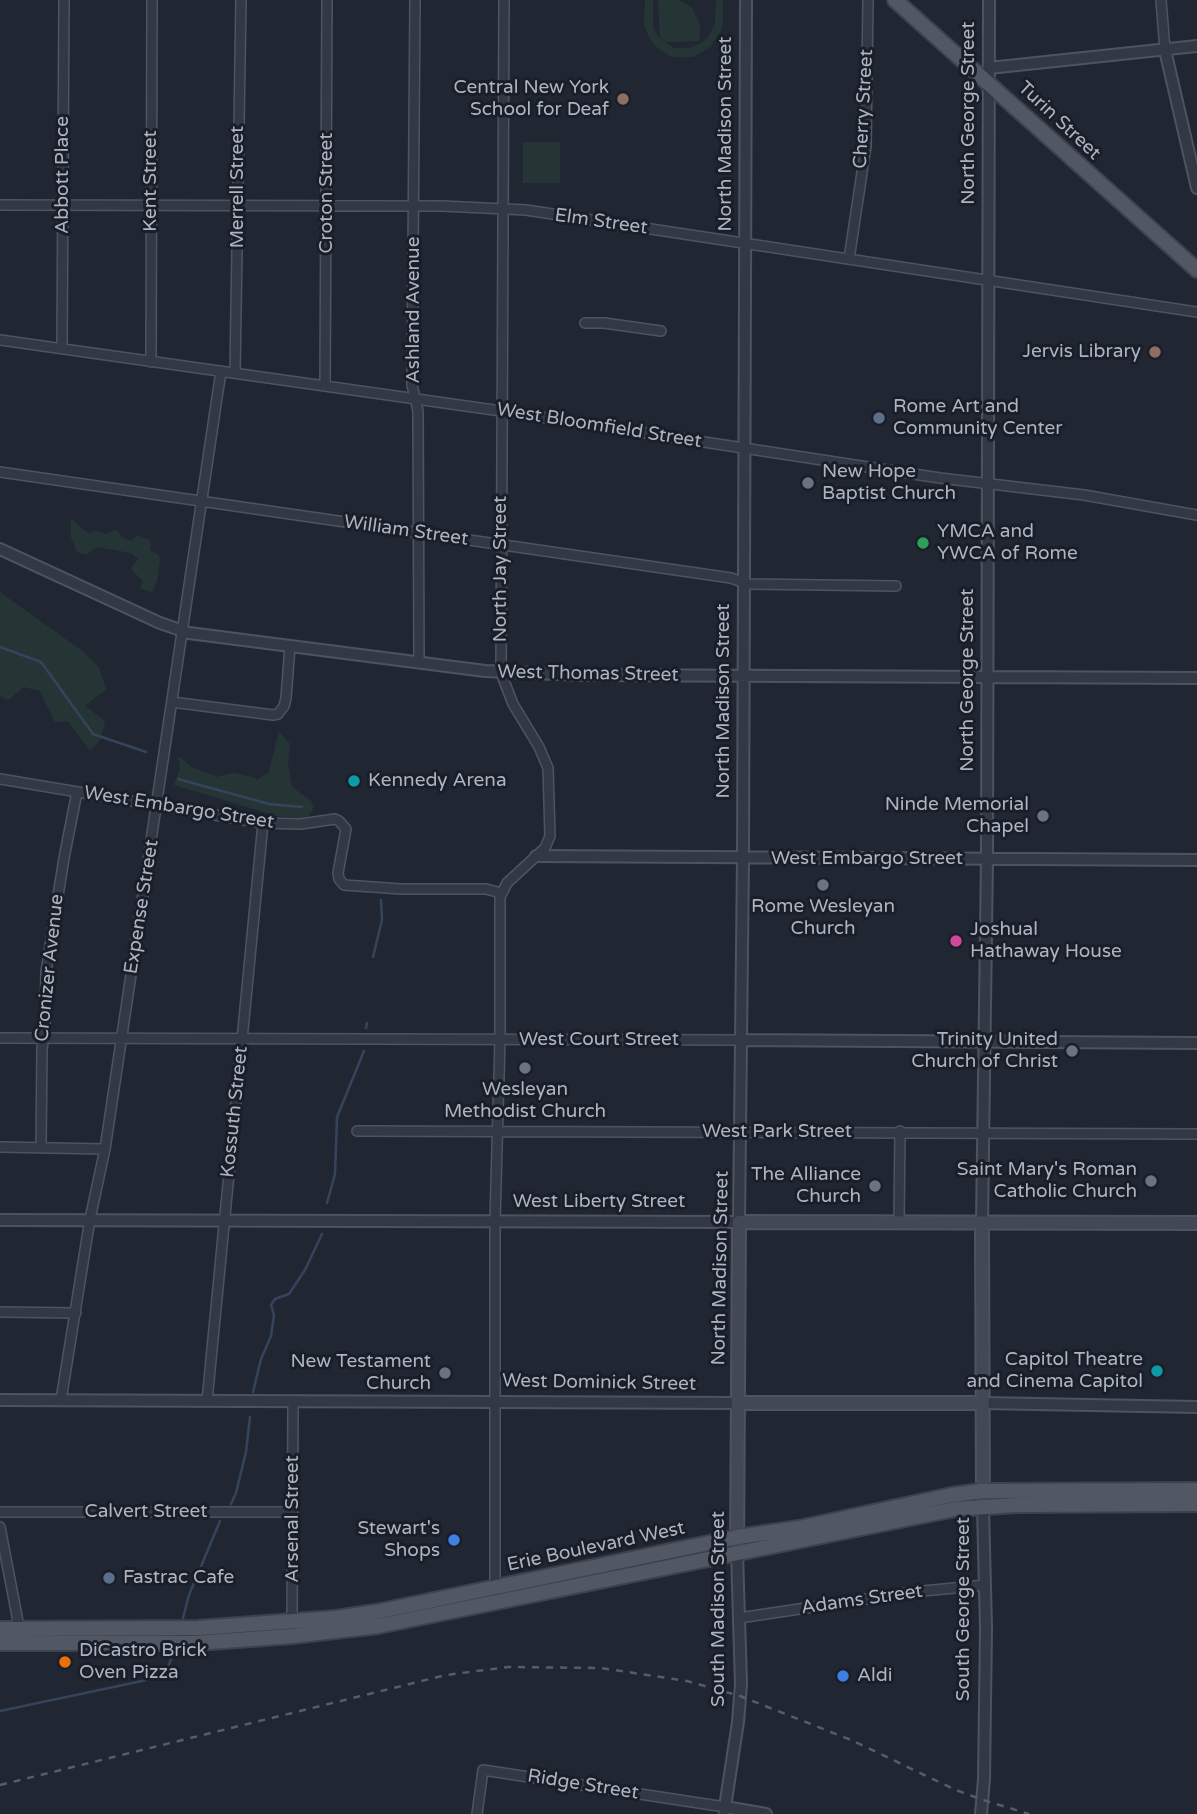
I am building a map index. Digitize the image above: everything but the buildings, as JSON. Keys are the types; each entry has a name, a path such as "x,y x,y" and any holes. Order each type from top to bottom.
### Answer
{"main road":[{"name":"Turin Street","path":"895,0 989,75 1101,186 1197,270"},
{"name":"West Liberty Street","path":"739,1222 1197,1223"},
{"name":"North Madison Street","path":"738,1403 739,1222"},
{"name":"North George Street","path":"982,1223 982,1403"},
{"name":"West Dominick Street","path":"738,1403 982,1403"},
{"name":"South Madison Street","path":"737,1553 738,1403"},
{"name":"South George Street","path":"982,1403 983,1507"},
{"name":"Erie Boulevard West","path":"495,1594 738,1537 799,1528 953,1495 982,1491 1197,1490"},
{"name":"Erie Boulevard West","path":"0,1643 20,1636 198,1629 292,1629 376,1612 737,1553 955,1509 1197,1504"},
{"name":"Erie Boulevard West","path":"0,1629 20,1636"}],"street":[{"name":"Abbott Place","path":"62,349 64,0"},
{"name":"Kent Street","path":"151,362 152,0"},
{"name":"Merrell Street","path":"235,373 241,0"},
{"name":"Croton Street","path":"325,386 327,0"},
{"name":"Ashland Avenue","path":"415,0 412,385 418,411 419,663"},
{"name":"North Jay Street","path":"501,892 507,883 545,848 550,836 548,768 539,747 513,704 501,673 504,0"},
{"name":"North Madison Street","path":"739,1222 742,1132 746,0"},
{"name":"Cherry Street","path":"849,258 866,146 868,0"},
{"name":"North George Street","path":"982,1223 987,859 989,0"},
{"path":"1161,0 1165,50 1197,187"},
{"path":"989,75 1197,46"},
{"name":"Elm Street","path":"0,205 502,208 1197,312"},
{"path":"585,323 661,331"},
{"name":"West Bloomfield Street","path":"0,340 988,484 1084,495 1197,515"},
{"name":"Expense Street","path":"61,1400 90,1219 105,1149 221,372"},
{"name":"William Street","path":"0,472 758,585 896,586"},
{"name":"West Thomas Street","path":"0,549 182,631 501,673 1197,678"},
{"path":"172,702 278,714 284,706 289,646"},
{"name":"West Embargo Street","path":"0,779 263,823 301,824 329,819 340,821 346,829 338,873 344,885 401,889 485,889 501,892"},
{"name":"Cronizer Avenue","path":"41,1147 41,1049 44,1038 46,972 77,792"},
{"name":"Kossuth Street","path":"207,1401 263,823"},
{"name":"West Embargo Street","path":"536,856 1197,860"},
{"path":"495,1594 495,1220 501,892"},
{"name":"West Court Street","path":"0,1038 1197,1043"},
{"name":"West Park Street","path":"357,1131 1197,1134"},
{"path":"899,1223 900,1131"},
{"path":"0,1147 105,1149"},
{"name":"West Liberty Street","path":"0,1220 739,1222"},
{"path":"0,1312 76,1313"},
{"name":"West Dominick Street","path":"0,1400 738,1403"},
{"name":"Arsenal Street","path":"292,1629 293,1402"},
{"name":"West Dominick Street","path":"982,1403 1197,1406"},
{"name":"South George Street","path":"981,1814 985,1779 983,1507"},
{"name":"Calvert Street","path":"0,1512 292,1511"},
{"path":"0,1527 20,1636"},
{"name":"South Madison Street","path":"724,1811 741,1684 737,1553"},
{"name":"Adams Street","path":"739,1618 913,1592 985,1585"},
{"name":"Ridge Street","path":"477,1814 482,1770 724,1811 766,1814"}],"shaded area":[{"path":"645,0 653,0 653,26 656,34 673,48 690,48 709,36 715,23 716,0 723,0 723,23 720,32 710,47 693,57 668,55 655,46 649,37 644,25"},
{"path":"658,0 679,0 692,8 700,25 699,41 666,42 660,36"},
{"path":"523,142 560,142 560,183 523,183"},
{"path":"71,519 89,534 95,531 106,534 117,530 122,537 131,541 138,535 151,541 150,550 158,554 160,559 157,581 152,592 140,588 143,581 131,569 138,559 131,553 97,547 86,555 77,552 71,537"},
{"path":"0,592 85,653 99,668 106,689 85,706 105,721 101,739 90,751 68,721 55,722 40,691 24,687 8,700 0,696"},
{"path":"279,731 290,744 288,764 292,787 311,801 314,807 307,818 277,816 174,785 180,769 178,756 192,767 217,777 233,773 257,780 269,772"}],"waterway":[{"path":"0,647 41,662 93,734 146,752"},
{"path":"178,779 269,804 302,807"},
{"path":"373,957 382,920 381,900"},
{"path":"366,1028 367,1023"},
{"path":"327,1203 335,1174 337,1117 364,1051"},
{"path":"253,1392 261,1359 271,1336 274,1315 271,1305 275,1299 289,1294 305,1270 322,1234"},
{"path":"231,1504 246,1452 250,1417"},
{"path":"183,1618 189,1595 220,1521"},
{"path":"0,1711 161,1677 167,1670 173,1653"}],"railway":[{"path":"0,1785 446,1675 508,1667 601,1668 687,1681 740,1696 851,1740 956,1790 1029,1814"}],"place":[{"name":"Central New York School for Deaf","path":"623,99"},
{"name":"Jervis Library","path":"1155,352"},
{"name":"Rome Art and Community Center","path":"879,418"},
{"name":"New Hope Baptist Church","path":"808,483"},
{"name":"YMCA and YWCA of Rome","path":"923,543"},
{"name":"Kennedy Arena","path":"354,781"},
{"name":"Ninde Memorial Chapel","path":"1043,816"},
{"name":"Rome Wesleyan Church","path":"823,885"},
{"name":"Joshual Hathaway House","path":"956,941"},
{"name":"Trinity United Church of Christ","path":"1072,1051"},
{"name":"Wesleyan Methodist Church","path":"525,1068"},
{"name":"Saint Mary's Roman Catholic Church","path":"1151,1181"},
{"name":"The Alliance Church","path":"875,1186"},
{"name":"Capitol Theatre and Cinema Capitol","path":"1157,1371"},
{"name":"New Testament Church","path":"445,1373"},
{"name":"Stewart's Shops","path":"454,1540"},
{"name":"Fastrac Cafe","path":"109,1578"},
{"name":"DiCastro Brick Oven Pizza","path":"65,1662"},
{"name":"Aldi","path":"843,1676"}]}
